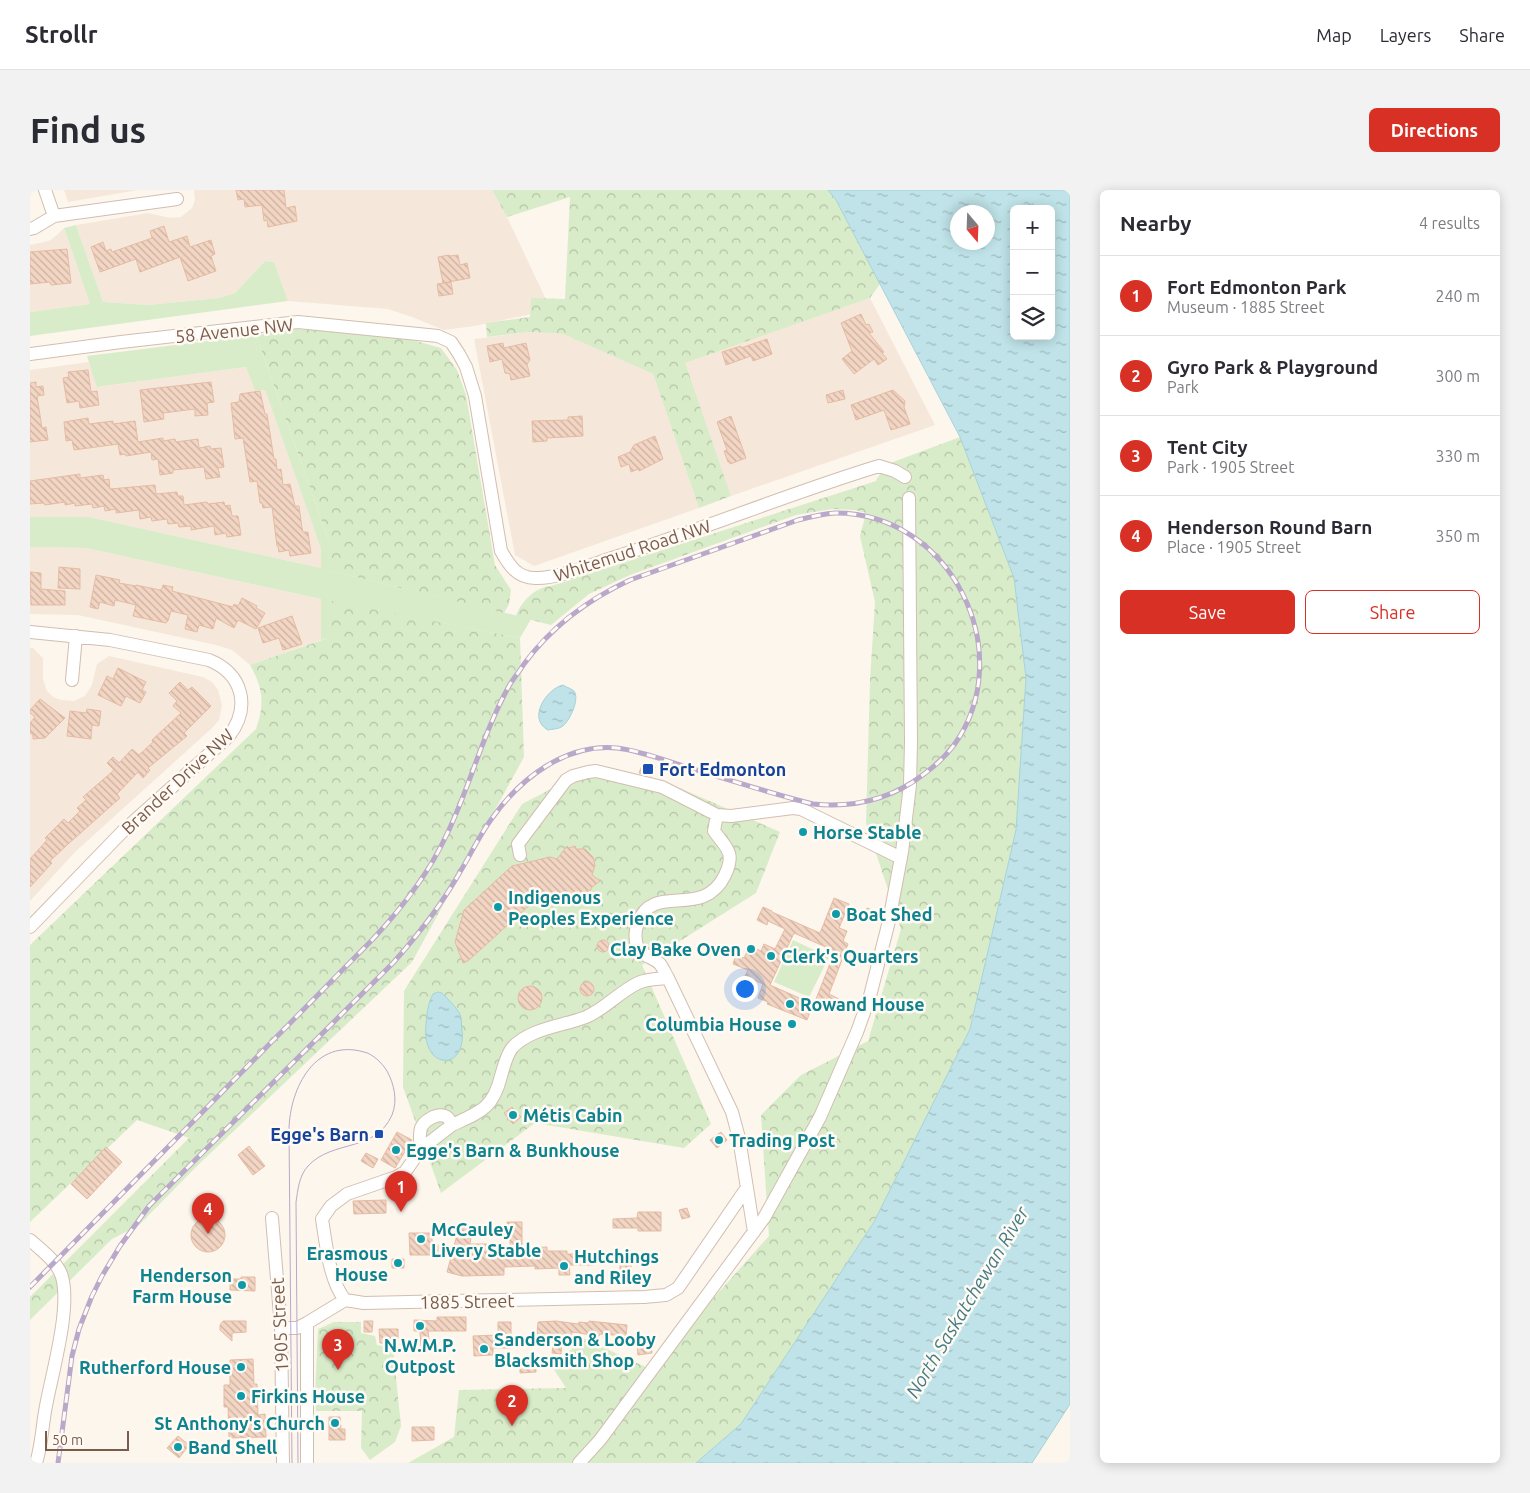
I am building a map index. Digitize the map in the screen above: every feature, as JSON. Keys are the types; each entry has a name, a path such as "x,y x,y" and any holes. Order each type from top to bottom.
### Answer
{"street":[{"path":"45,190 54,216"},
{"path":"30,229 54,216 177,199"},
{"name":"58 Avenue NW","path":"30,354 298,322 438,336"},
{"name":"Whitemud Road NW","path":"438,336 452,342 466,367 475,396 502,551 510,567 522,576 534,578 559,575 879,466 895,471 905,477"},
{"path":"579,1463 600,1440 754,1232 783,1186 820,1117 858,1032 870,996 889,921 901,858 910,785 909,498"},
{"name":"Brander Drive NW","path":"30,632 76,636 143,646 209,660 229,673 238,686 241,695 241,712 229,736 122,832 30,927"},
{"path":"72,680 76,636"},
{"path":"520,855 518,844 566,780 581,773 596,771 662,787 717,815 731,816 793,808 801,810 901,858"},
{"path":"717,815 714,831 724,841 729,853 730,862 722,882 711,892 700,898 667,901 651,906 643,912 636,928 636,945 639,951 659,963 668,978 732,1112 739,1138 754,1232"},
{"path":"345,1300 331,1266 322,1219 331,1206 347,1194 405,1172 421,1149 452,1125 475,1114 489,1104 497,1089 508,1054 514,1046 533,1034 586,1016 640,982 668,978"},
{"path":"421,1149 421,1128 427,1121 436,1115 444,1115 448,1117 452,1125"},
{"name":"1885 Street","path":"345,1300 373,1303 666,1295 678,1288 746,1189"},
{"name":"1905 Street","path":"272,1218 281,1328 283,1463"},
{"path":"30,1240 54,1263 60,1272 65,1298 63,1321 36,1463"},
{"name":"1905 Street","path":"307,1463 307,1323 345,1300"},
{"path":"281,1328 297,1328 307,1323"}],"shaded area":[{"path":"64,190 138,190 68,202"},
{"path":"194,190 492,190 507,217 551,310 474,326 444,330 388,309 288,301 274,262 265,261 235,293 219,298 148,305 103,302 76,225 148,213 170,218 181,217 192,208 195,200"},
{"path":"64,228 90,304 30,312 30,245 49,241"},
{"path":"870,298 935,425 731,496 684,363"},
{"path":"529,332 563,334 653,374 699,508 534,566 515,555 474,339"},
{"path":"89,362 98,387 246,367 255,391 265,390 321,549 321,568 89,517 30,517 30,370"},
{"path":"30,547 86,548 321,599 321,640 250,665 232,650 216,645 78,615 30,614"},
{"path":"30,648 33,648 43,658 43,679 47,691 53,697 61,700 74,701 85,696 92,685 97,664 109,656 203,677 212,682 218,690 222,705 219,720 212,728 75,852 30,901"}],"green space":[{"path":"492,190 828,190 836,200 880,284 870,298 685,363 731,496 699,508 653,374 563,334 529,332 487,337 486,323 530,317 531,298 565,299 570,197 507,217"},
{"path":"76,225 103,302 148,305 219,298 235,293 265,261 274,262 288,301 30,336 30,312 90,304 64,228"},
{"path":"296,329 409,339 441,348 457,370 466,395 495,565 511,590 509,604 504,613 331,571 331,547 256,335"},
{"path":"256,335 331,547 331,571 531,619 520,638 332,602 332,637 321,640 321,599 86,548 30,547 30,517 89,517 321,568 321,549 265,390 255,391 246,367 97,387 87,356"},
{"path":"960,437 1014,578 1026,678 1016,830 970,1029 874,1222 741,1424 696,1463 408,1463 454,1437 459,1390 566,1388 553,1368 583,1338 650,1369 769,1236 761,1115 801,1075 868,1041 901,929 866,823 870,680 875,602 860,536 866,513 855,510 832,509 796,515 630,575 589,594 551,625 516,616 518,611 529,596 539,589 876,481 885,465"},
{"path":"331,601 520,638 524,757 412,962 198,1165 139,1225 112,1239 30,1320 30,1297 189,1138 137,1120 30,1222 30,945 256,729 261,712 261,696 258,681 250,665 331,637"},
{"path":"585,777 664,781 780,832 756,893 642,965 711,1124 684,1148 535,1123 441,1193 403,1087 404,991 522,804 555,787"},
{"path":"793,940 829,957 809,997 774,982"},
{"path":"334,1322 361,1322 361,1333 375,1336 377,1345 393,1348 401,1426 395,1442 370,1460 361,1448 362,1411 316,1411 318,1329"}],"water":[{"name":"North Saskatchewan River","path":"828,190 1070,190 1070,1404 1032,1463 696,1463 741,1424 874,1222 970,1029 1016,830 1026,678 1014,578 960,437 836,200"},
{"path":"563,685 574,691 576,695 575,704 569,719 563,726 548,730 539,719 541,705 551,692"},
{"path":"442,993 460,1014 462,1030 462,1044 458,1053 451,1059 444,1060 437,1058 430,1051 426,1039 427,1012 433,994"}],"building":[{"path":"236,190 284,190 286,208 295,206 297,221 268,227 267,220 264,221 262,205 245,207 244,199 238,200"},
{"path":"164,226 169,242 187,236 190,247 211,240 215,254 211,256 216,271 188,281 180,257 140,272 136,259 100,272 91,247 103,242 106,251 111,249 112,252 152,238 150,231"},
{"path":"67,249 71,283 51,285 50,282 30,284 30,252"},
{"path":"458,255 460,265 467,263 470,278 443,283 438,257"},
{"path":"451,282 453,294 439,296 437,284"},
{"path":"861,314 866,325 869,324 873,332 869,333 884,352 882,353 887,359 878,365 874,359 854,374 842,359 852,351 841,323"},
{"path":"767,339 772,354 753,361 751,356 726,365 722,352"},
{"path":"503,343 504,348 526,343 530,360 527,364 530,376 511,380 510,374 505,373 502,359 490,362 487,346"},
{"path":"88,370 91,392 97,391 99,405 80,408 79,401 67,403 63,378 69,377 68,372"},
{"path":"36,382 36,387 43,386 44,395 37,396 42,428 46,427 48,440 30,442 30,383"},
{"path":"211,382 214,402 207,403 208,415 195,416 195,409 163,413 164,419 144,422 140,390"},
{"path":"843,390 845,399 828,403 826,395"},
{"path":"893,390 905,401 904,407 910,424 891,430 884,410 856,420 851,405"},
{"path":"260,391 265,414 267,414 277,470 281,469 283,485 290,484 295,506 299,506 303,532 308,532 311,553 290,556 289,550 279,552 272,507 263,508 262,503 260,503 257,481 250,482 243,438 235,439 231,403 239,402 240,394"},
{"path":"582,416 583,436 547,438 547,441 533,442 532,421 568,420 568,417"},
{"path":"731,416 746,458 730,464 724,451 727,450 717,422"},
{"path":"88,418 89,424 113,421 113,424 135,421 138,442 163,438 163,441 175,439 176,442 198,439 199,448 210,446 211,449 221,448 224,467 218,468 220,477 206,479 204,467 173,470 173,473 160,475 158,459 152,460 151,452 126,456 125,454 120,455 118,444 74,450 72,440 66,441 64,422"},
{"path":"655,436 663,459 639,471 638,469 631,472 629,464 621,467 618,457 630,452 634,445"},
{"path":"80,474 80,478 103,475 104,480 109,479 110,489 155,485 156,494 177,492 178,496 183,496 184,505 224,502 225,506 230,505 232,516 238,516 241,535 227,537 226,533 215,535 214,526 191,530 191,526 179,527 178,523 168,524 167,519 152,521 151,517 140,519 139,510 116,513 116,509 105,511 104,506 93,508 92,504 75,506 75,503 65,505 65,502 45,505 44,503 30,504 30,481"},
{"path":"59,567 80,569 80,589 58,588"},
{"path":"30,572 41,573 41,589 65,591 65,605 31,605"},
{"path":"96,575 120,580 119,583 160,590 163,585 173,587 172,591 233,607 234,604 238,606 242,598 265,613 256,629 238,620 234,628 216,618 213,629 199,625 197,632 185,629 188,615 171,611 166,623 133,616 136,605 115,600 114,606 100,602 98,609 90,607"},
{"path":"292,616 302,644 283,650 279,638 263,643 258,628"},
{"path":"118,668 146,682 142,690 146,692 140,703 126,696 121,706 98,695 107,676 113,679"},
{"path":"180,682 188,690 192,687 211,706 184,733 187,736 148,768 150,770 143,778 138,772 117,794 120,798 50,861 52,863 30,887 30,859 47,840 45,838 64,819 68,823 80,811 77,808 86,800 83,797 114,770 107,763 113,757 119,763 132,749 139,755 181,713 173,706 177,701 169,693"},
{"path":"40,699 65,718 45,738 33,739 33,735 30,733 30,723 35,717 30,713 30,710"},
{"path":"87,709 101,711 99,726 92,725 91,739 67,736 70,711 86,713"},
{"name":"Fort Edmonton","path":"643,763 655,767 652,776 639,773"},
{"name":"Indigenous Peoples Experience","path":"567,846 569,848 575,846 576,849 585,849 593,857 595,865 592,875 600,881 591,890 532,903 469,960 463,963 455,942 464,910 512,866 550,857 557,859"},
{"path":"834,898 849,904 839,928 847,931 843,941 848,944 829,994 839,999 835,1007 816,999 835,951 794,933 770,985 813,1004 807,1020 767,1004 768,1002 758,998 763,984 745,976 748,970 733,964 736,955 744,958 750,946 761,951 764,944 775,949 785,929 768,921 767,925 757,920 763,907 820,933"},
{"path":"867,908 875,911 872,920 863,916"},
{"path":"605,940 608,941 608,951 601,952 598,951 597,944 598,941"},
{"path":"584,982 590,982 594,989 590,996 584,996 580,992 580,986"},
{"path":"530,986 535,987 541,993 541,1003 535,1009 530,1010 525,1009 519,1003 518,998 519,993 525,987"},
{"name":"Métis Cabin","path":"512,1107 521,1117 513,1124 504,1113"},
{"name":"Egge's Barn & Bunkhouse","path":"397,1132 412,1140 395,1168 381,1160"},
{"name":"Trading Post","path":"721,1132 727,1140 717,1148 710,1140"},
{"path":"249,1146 265,1166 253,1175 238,1155"},
{"path":"106,1147 122,1162 87,1199 71,1184"},
{"path":"366,1153 378,1159 373,1168 361,1161"},
{"path":"386,1200 386,1213 354,1214 353,1201"},
{"path":"687,1208 690,1217 682,1219 679,1210"},
{"path":"638,1212 661,1212 661,1231 638,1231 638,1228 613,1228 613,1219 637,1218"},
{"path":"208,1218 215,1219 220,1223 224,1228 224,1242 220,1247 215,1251 208,1252 201,1251 196,1247 192,1242 191,1235 192,1228 196,1223 201,1219"},
{"path":"507,1222 522,1222 522,1248 547,1247 547,1251 567,1251 567,1254 594,1254 594,1265 569,1265 570,1275 559,1275 559,1268 535,1269 535,1266 504,1267 504,1275 462,1276 447,1272 461,1227 472,1230 470,1244 487,1244 487,1257 508,1257 508,1253 510,1253 510,1234 507,1234"},
{"name":"McCauley Livery Stable","path":"409,1233 432,1233 432,1245 438,1245 438,1255 410,1255"},
{"path":"631,1256 631,1270 620,1270 620,1257"},
{"name":"Erasmous House","path":"392,1259 404,1259 404,1268 392,1268"},
{"name":"Henderson Farm House","path":"241,1277 255,1277 255,1291 230,1290 230,1279 241,1279"},
{"path":"437,1317 466,1317 466,1331 428,1331 430,1349 421,1349 420,1331 414,1331 414,1320 437,1321"},
{"path":"223,1321 246,1321 246,1332 232,1333 232,1341 220,1330 220,1325"},
{"path":"364,1321 373,1321 372,1332 364,1332"},
{"path":"556,1321 578,1324 579,1322 589,1323 589,1321 627,1325 626,1336 600,1334 599,1336 572,1332 571,1343 562,1342 561,1354 552,1353 554,1334 537,1334 538,1322"},
{"path":"498,1322 511,1322 511,1348 493,1348 493,1355 474,1356 473,1336 498,1335"},
{"path":"379,1329 398,1329 398,1339 390,1339 390,1343 380,1343"},
{"path":"651,1342 652,1353 638,1355 637,1344"},
{"path":"253,1359 254,1384 257,1384 258,1415 265,1414 266,1437 229,1438 228,1407 224,1407 224,1385 230,1385 230,1360"},
{"path":"520,1362 536,1362 536,1372 520,1373"},
{"name":"St Anthony's Church","path":"329,1417 340,1417 341,1429 345,1429 345,1440 329,1440"},
{"path":"412,1427 434,1427 434,1440 412,1441"},
{"name":"Band Shell","path":"178,1436 189,1445 179,1458 167,1448"}],"tram line":[{"path":"292,1463 290,1113 300,1083 308,1070 319,1059 332,1052 347,1050 364,1052 377,1059 389,1076 395,1098 392,1115 385,1127 375,1135 365,1141 329,1152 308,1166 301,1178 297,1192 298,1463"}],"railway":[{"path":"30,1287 373,939 394,915 423,876 440,848 463,797 492,722 509,686 535,650 571,615 599,596 630,580 798,520 826,514 835,513 876,519 912,536 941,562 963,594 976,631 980,670 973,709 954,745 940,761 912,783 899,790 885,796 857,803 843,805 813,804 655,757 617,748 598,748 580,751 563,757 546,766 517,789 488,824 453,884 429,919 393,963 149,1206 120,1246 92,1296 79,1329 72,1356 58,1463"}],"place":[{"name":"Fort Edmonton","path":"648,769"},
{"name":"Horse Stable","path":"803,832"},
{"name":"Indigenous Peoples Experience","path":"498,907"},
{"name":"Boat Shed","path":"836,914"},
{"name":"Clay Bake Oven","path":"751,949"},
{"name":"Clerk's Quarters","path":"771,956"},
{"name":"Rowand House","path":"790,1004"},
{"name":"Columbia House","path":"792,1024"},
{"name":"Métis Cabin","path":"513,1115"},
{"name":"Egge's Barn","path":"379,1134"},
{"name":"Trading Post","path":"719,1140"},
{"name":"Egge's Barn & Bunkhouse","path":"396,1150"},
{"name":"Fort Edmonton Park","path":"401,1212"},
{"name":"Henderson Round Barn","path":"208,1234"},
{"name":"McCauley Livery Stable","path":"421,1239"},
{"name":"Erasmous House","path":"398,1263"},
{"name":"Hutchings and Riley","path":"564,1266"},
{"name":"Henderson Farm House","path":"242,1285"},
{"name":"N.W.M.P. Outpost","path":"420,1326"},
{"name":"Sanderson & Looby Blacksmith Shop","path":"484,1349"},
{"name":"Rutherford House","path":"241,1367"},
{"name":"Tent City","path":"338,1370"},
{"name":"Firkins House","path":"241,1396"},
{"name":"St Anthony's Church","path":"335,1423"},
{"name":"Gyro Park & Playground","path":"512,1426"},
{"name":"Band Shell","path":"178,1447"}]}
